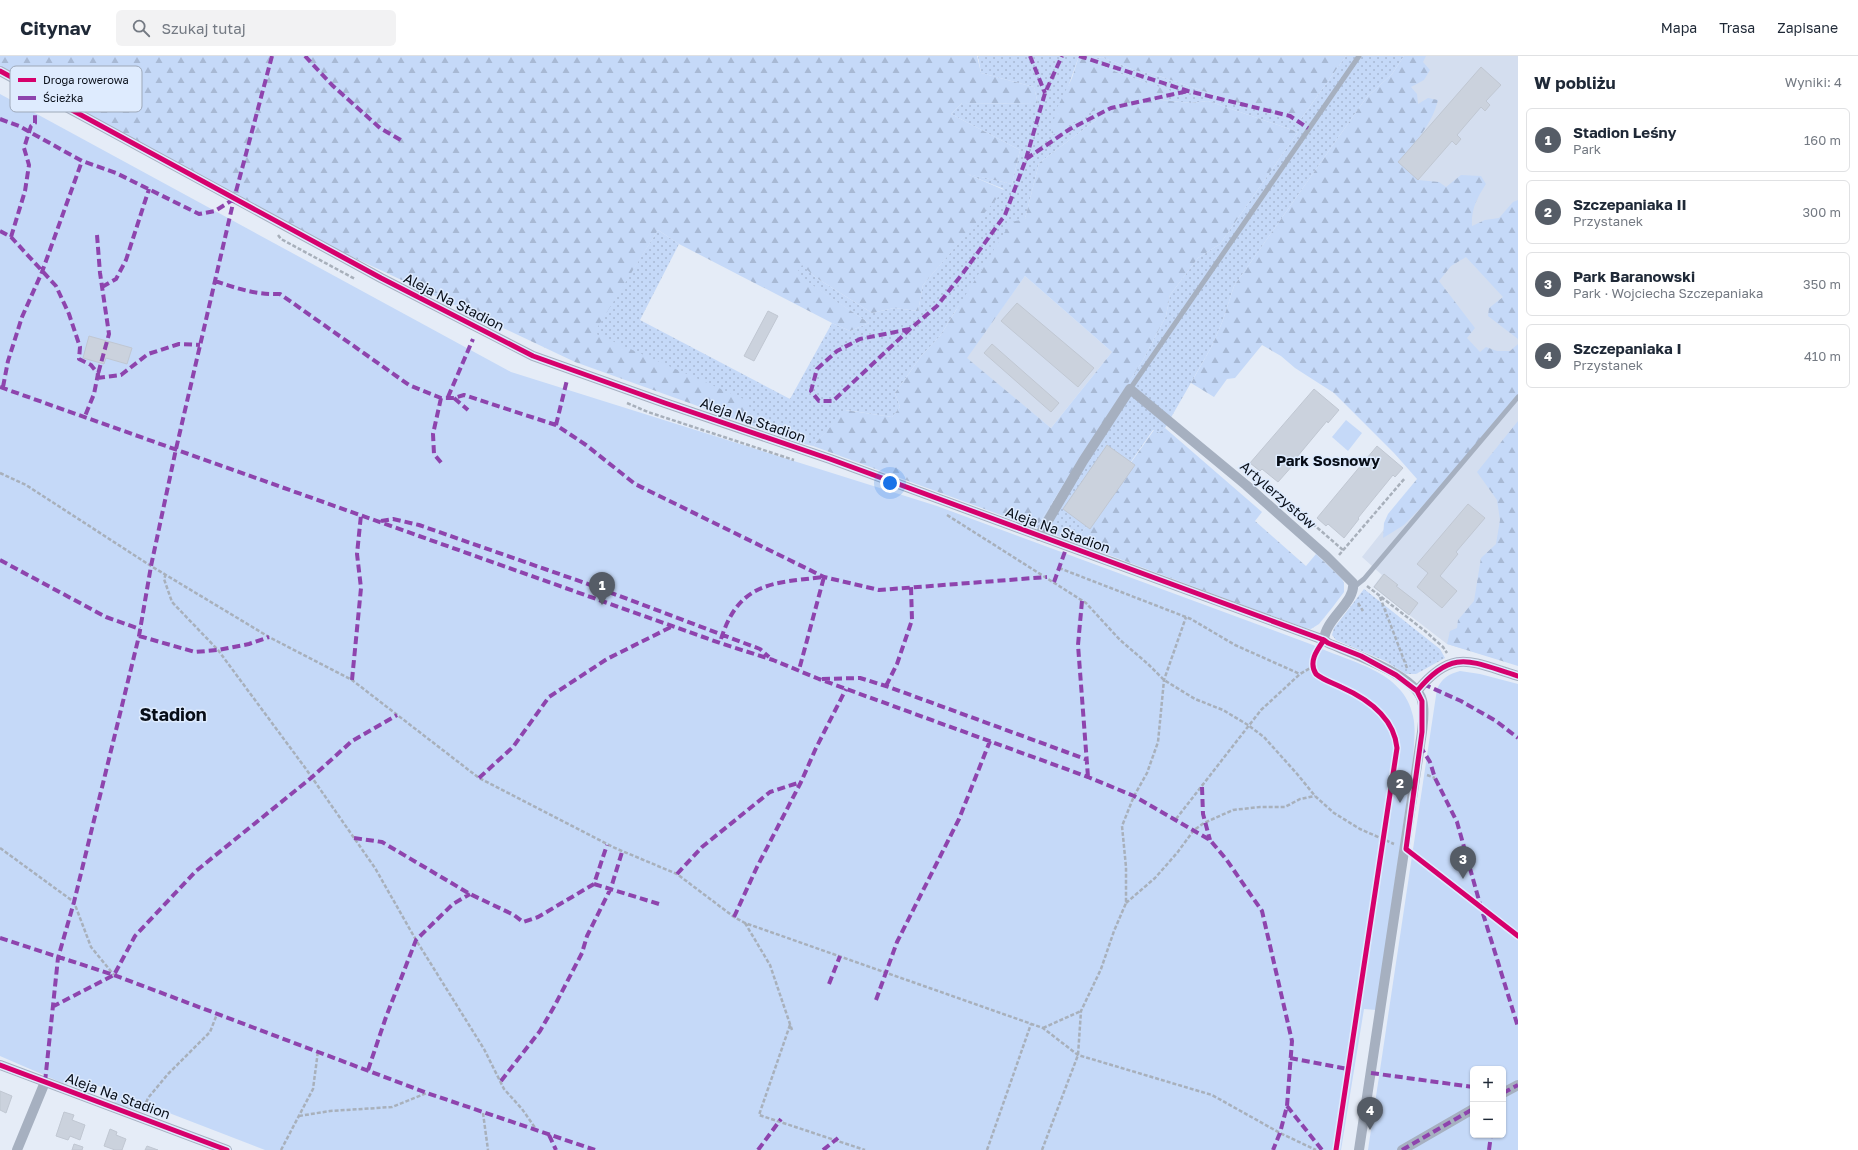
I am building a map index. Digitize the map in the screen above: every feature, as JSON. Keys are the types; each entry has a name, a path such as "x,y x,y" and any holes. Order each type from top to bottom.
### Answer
{"street":[{"name":"Aleja Na Stadion","path":"0,71 10,76"},
{"name":"Aleja Na Stadion","path":"75,112 381,278 533,356 665,403 830,458 1324,640 1328,644 1361,656 1381,666 1417,691"},
{"name":"Artylerzystów","path":"1130,389 1246,486 1356,584"},
{"path":"1039,536 1083,461 1130,389"},
{"path":"1324,640 1328,628 1356,584"},
{"path":"1359,1150 1406,849 1422,732 1423,708 1422,701 1417,691 1439,669 1447,664 1459,661 1471,662 1518,676"},
{"name":"Aleja Na Stadion","path":"0,1065 227,1150"},
{"path":"17,1150 45,1082"},
{"path":"1506,1091 1518,1085"},
{"path":"1402,1150 1470,1111"}],"lane":[{"path":"1130,389 1359,56"},
{"path":"1356,584 1518,398"}],"path":[{"path":"277,233 281,239 361,282"},
{"path":"621,400 648,412 797,461"},
{"path":"0,473 26,485 166,574 269,637 352,680 479,778 614,848 677,874 734,917 745,923 1043,1028 1078,1055 1212,1095 1280,1133 1316,1150"},
{"path":"1333,562 1405,478"},
{"path":"1290,504 1343,550"},
{"path":"945,514 1013,555 1086,603 1120,640 1164,680 1195,699 1222,710 1248,725 1264,737 1315,796 1334,813 1384,841 1406,849"},
{"path":"1059,568 1186,617 1235,644 1300,674"},
{"path":"166,574 164,579 172,602 218,650 306,769 375,868 416,940 484,1049 504,1089 522,1109 536,1129"},
{"path":"1356,584 1380,597 1449,653 1443,654"},
{"path":"1380,597 1409,671"},
{"path":"1042,1150 1078,1055 1081,1011 1101,969 1114,931 1126,903 1126,867 1122,826 1134,796 1147,773 1158,742 1164,680 1186,617"},
{"path":"1176,819 1240,739 1248,725 1261,710 1300,674 1313,667"},
{"path":"1431,777 1435,778"},
{"path":"1126,903 1155,878 1177,853 1194,830 1204,823 1233,810 1260,807 1285,807 1300,799 1315,796"},
{"path":"1383,848 1385,833"},
{"path":"0,848 74,902 91,947 114,975"},
{"path":"745,923 770,965 792,1030"},
{"path":"1043,1028 1081,1011"},
{"path":"140,1118 148,1098 168,1074 210,1032 217,1014"},
{"path":"987,1150 1031,1024"},
{"path":"790,1025 759,1115 865,1150"},
{"path":"281,1150 313,1089 318,1051"},
{"path":"299,1116 392,1107 427,1093"},
{"path":"483,1113 488,1150"}],"shaded area":[{"path":"1420,56 1518,56 1518,665 1447,644 1373,587 1382,575 1362,557 1424,479 1329,378"},
{"path":"1025,276 1112,352 1051,428 966,358"}],"green space":[{"path":"0,56 977,56 981,73 1034,87 1038,104 962,103 951,114 1020,150 1012,184 967,174 1004,190 923,285 918,311 894,308 872,313 815,277 802,265 796,274 869,323 850,331 679,244 658,230 594,333 748,401 751,415 808,436 804,444 575,362 338,250 83,112 142,112 142,66 10,66 10,72 0,67"},
{"path":"978,56 1079,56 1051,135 1099,107 1096,120 1039,163 1025,219 956,310 940,336 922,355 895,393 900,407 892,417 846,410 813,446 804,444 808,436 751,415 593,333 658,230 679,244 640,320 790,399 832,323 850,331 869,323 795,274 802,264 815,277 872,313 894,308 918,311 923,285 1004,189 964,173 1012,184 1020,150 951,114 962,103 1038,104 1034,87 981,73"},
{"path":"1079,56 1346,56 1298,123 1159,76 1134,70 1102,57 1090,60 1121,74 1177,93 1151,99 1191,103 1208,101 1298,132 1220,244 1198,258 1170,295 1166,316 1143,360 1036,528 813,446 845,410 892,417 900,407 895,393 922,355 940,336 1011,222 1025,219 1039,163 1096,120 1098,108 1051,136 1056,110 1072,78","holes":["1025,276 1112,352 1051,428 967,358"]},
{"path":"1346,56 1404,56 1392,74 1366,98 1234,286 1223,320 1212,346 1165,428 1159,433 1153,430 1080,535 1079,541 1082,545 1036,528 1143,360 1166,316 1170,295 1198,258 1220,244 1298,132 1208,101 1191,103 1150,99 1176,93 1121,74 1089,60 1102,57 1134,70 1159,76 1298,123"},
{"path":"1404,56 1426,56 1423,62 1430,70 1424,80 1411,87 1417,94 1418,104 1428,98 1438,100 1427,126 1398,162 1418,180 1439,182 1446,187 1461,175 1481,176 1486,184 1475,204 1472,214 1472,226 1485,220 1499,218 1513,202 1518,200 1518,339 1488,316 1489,308 1503,297 1466,257 1451,266 1439,281 1475,328 1467,338 1480,352 1486,347 1497,351 1510,351 1518,344 1518,395 1436,492 1404,525 1383,538 1384,523 1388,514 1417,479 1394,453 1334,393 1295,368 1281,356 1262,345 1235,378 1227,379 1214,397 1191,383 1212,346 1223,320 1234,286 1366,98 1392,74"},
{"path":"0,94 10,99 10,112 33,112 511,372 937,506 1313,645 1358,663 1387,678 1408,700 1413,716 1415,731 1413,758 1376,1010 1364,1009 1341,1150 265,1150 151,1106 148,1113 114,1103 117,1093 71,1076 67,1085 0,1056"},
{"path":"1346,420 1362,433 1348,451 1332,437"},
{"path":"1518,421 1518,666 1447,644 1450,631 1457,628 1458,620 1474,601 1481,558 1496,544 1500,520 1497,500 1477,472"},
{"path":"1165,428 1262,512 1255,521 1306,566 1316,554 1342,579 1344,583 1344,592 1319,624 1311,629 1305,628 1082,545 1079,541 1080,535 1154,430 1159,433"},
{"path":"1364,589 1440,649 1445,658 1416,674 1406,674 1385,661 1336,640 1332,635 1334,628"},
{"path":"1460,671 1480,674 1518,684 1518,1150 1368,1150 1437,689 1449,675"}],"building":[{"path":"1481,67 1501,85 1486,101 1490,105 1485,111 1481,107 1457,135 1461,139 1456,145 1452,141 1418,180 1398,162"},
{"path":"1017,303 1094,368 1078,387 1001,321"},
{"path":"768,311 778,316 754,361 744,356"},
{"path":"89,336 132,348 127,364 106,358 104,364 83,358"},
{"path":"992,344 1059,403 1051,412 984,353"},
{"path":"1314,389 1339,410 1328,423 1327,421 1292,463 1294,464 1278,482 1262,469 1260,471 1250,463"},
{"path":"1107,445 1135,465 1090,529 1063,509"},
{"path":"1377,446 1403,468 1395,477 1393,475 1358,518 1359,519 1344,538 1328,524 1326,526 1317,518"},
{"path":"1468,504 1485,518 1456,552 1458,554 1440,576 1457,591 1442,608 1417,587 1428,573 1417,564"},
{"path":"1384,574 1398,585 1396,586 1418,603 1409,615 1374,587"},
{"path":"0,1091 12,1096 6,1113 0,1110"},
{"path":"64,1112 74,1115 72,1120 85,1125 80,1140 70,1136 68,1140 56,1136"},
{"path":"110,1129 117,1132 116,1135 126,1139 122,1150 115,1150 104,1146"},
{"path":"74,1144 83,1147 82,1150 72,1150"},
{"path":"147,1146 158,1150 145,1150"}],"marked path":[{"path":"45,1082 58,958 74,902 139,636 151,566 176,449 234,199 272,56"},
{"path":"305,56 332,85 380,128 404,142"},
{"path":"1030,56 1045,93"},
{"path":"910,329 860,339 837,351 817,369 811,391 819,401 833,401 910,329 937,306 963,273 1005,215 1026,159 1045,93 1062,56"},
{"path":"1079,56 1188,91 1290,116 1308,128"},
{"path":"1026,159 1070,129 1111,108 1188,91"},
{"path":"11,237 25,191 29,165 24,148 31,126 35,123 35,112"},
{"path":"0,119 19,126 82,161 116,173 199,214 215,211 234,199"},
{"path":"3,387 8,361 22,317 42,272 82,161"},
{"path":"102,287 116,279 126,260 149,189"},
{"path":"0,231 11,237 56,286 69,314 80,347 79,359 91,365 98,374 94,394 85,416"},
{"path":"97,235 100,273 109,334 98,374"},
{"path":"215,281 240,289 280,294 409,385 441,398 454,398 464,395 556,425 586,445 635,484 824,577 879,590 1047,577"},
{"path":"448,397 473,339"},
{"path":"97,378 121,375 148,354 179,344 200,345"},
{"path":"556,425 567,380"},
{"path":"0,387 720,643 773,660 819,679 1088,777 1134,796 1210,840 1226,859 1262,911 1292,1041 1287,1106 1280,1133 1273,1150"},
{"path":"441,398 433,434 434,454 443,465"},
{"path":"454,398 468,410"},
{"path":"352,680 361,588 357,554 361,515"},
{"path":"381,521 393,519 419,525 585,583 760,649 769,657"},
{"path":"1054,582 1067,546"},
{"path":"0,560 106,617 140,629"},
{"path":"721,639 728,620 737,606 748,596 773,584 824,577 799,670"},
{"path":"886,686 897,664 912,620 911,587"},
{"path":"1082,601 1078,645 1088,777"},
{"path":"479,778 513,747 549,697 607,659 673,626"},
{"path":"139,636 195,652 218,650 249,644 269,637"},
{"path":"822,679 860,678 886,686 1088,760"},
{"path":"1423,684 1461,701 1496,721 1518,738"},
{"path":"734,917 757,867 801,782 816,748 846,689"},
{"path":"52,1007 114,975 135,936 196,871 311,778 352,741 397,715"},
{"path":"876,1000 897,942 959,819 990,741"},
{"path":"1420,746 1430,762 1435,778 1457,822 1480,904 1518,1027"},
{"path":"677,874 702,847 770,792 801,782"},
{"path":"1202,787 1203,814 1210,840"},
{"path":"354,838 382,842 470,894 514,915 523,922 538,917 594,884 607,845"},
{"path":"501,1081 540,1031 555,1005 582,953 587,936 611,888 622,852"},
{"path":"594,884 659,904"},
{"path":"368,1070 386,1017 416,940 453,904 470,894"},
{"path":"0,938 114,975 427,1093 595,1150"},
{"path":"829,984 840,956"},
{"path":"1290,1058 1348,1069"},
{"path":"1371,1073 1470,1087"},
{"path":"1506,1091 1518,1085"},
{"path":"1287,1106 1322,1150"},
{"path":"1402,1150 1470,1111"},
{"path":"758,1150 781,1119"},
{"path":"549,1135 556,1150"},
{"path":"823,1150 838,1138"},
{"path":"1489,1150 1491,1138"}],"cycle path":[{"path":"0,71 10,76"},
{"path":"75,112 381,278 533,356 830,459 1324,640 1361,656 1396,675 1417,691 1422,701 1422,732 1406,849 1518,936"},
{"path":"1324,640 1314,656 1313,665 1316,674 1325,680 1361,697 1378,710 1391,727 1397,748 1336,1150"},
{"path":"1417,691 1441,668 1452,663 1475,663 1518,676"},
{"path":"0,1065 227,1150"}],"place":[{"name":"Stadion Leśny","path":"602,605"},
{"name":"Szczepaniaka II","path":"1400,803"},
{"name":"Park Baranowski","path":"1463,879"},
{"name":"Szczepaniaka I","path":"1370,1130"}],"district":[{"name":"Park Sosnowy","path":"1328,461"},
{"name":"Stadion","path":"173,715"}]}
